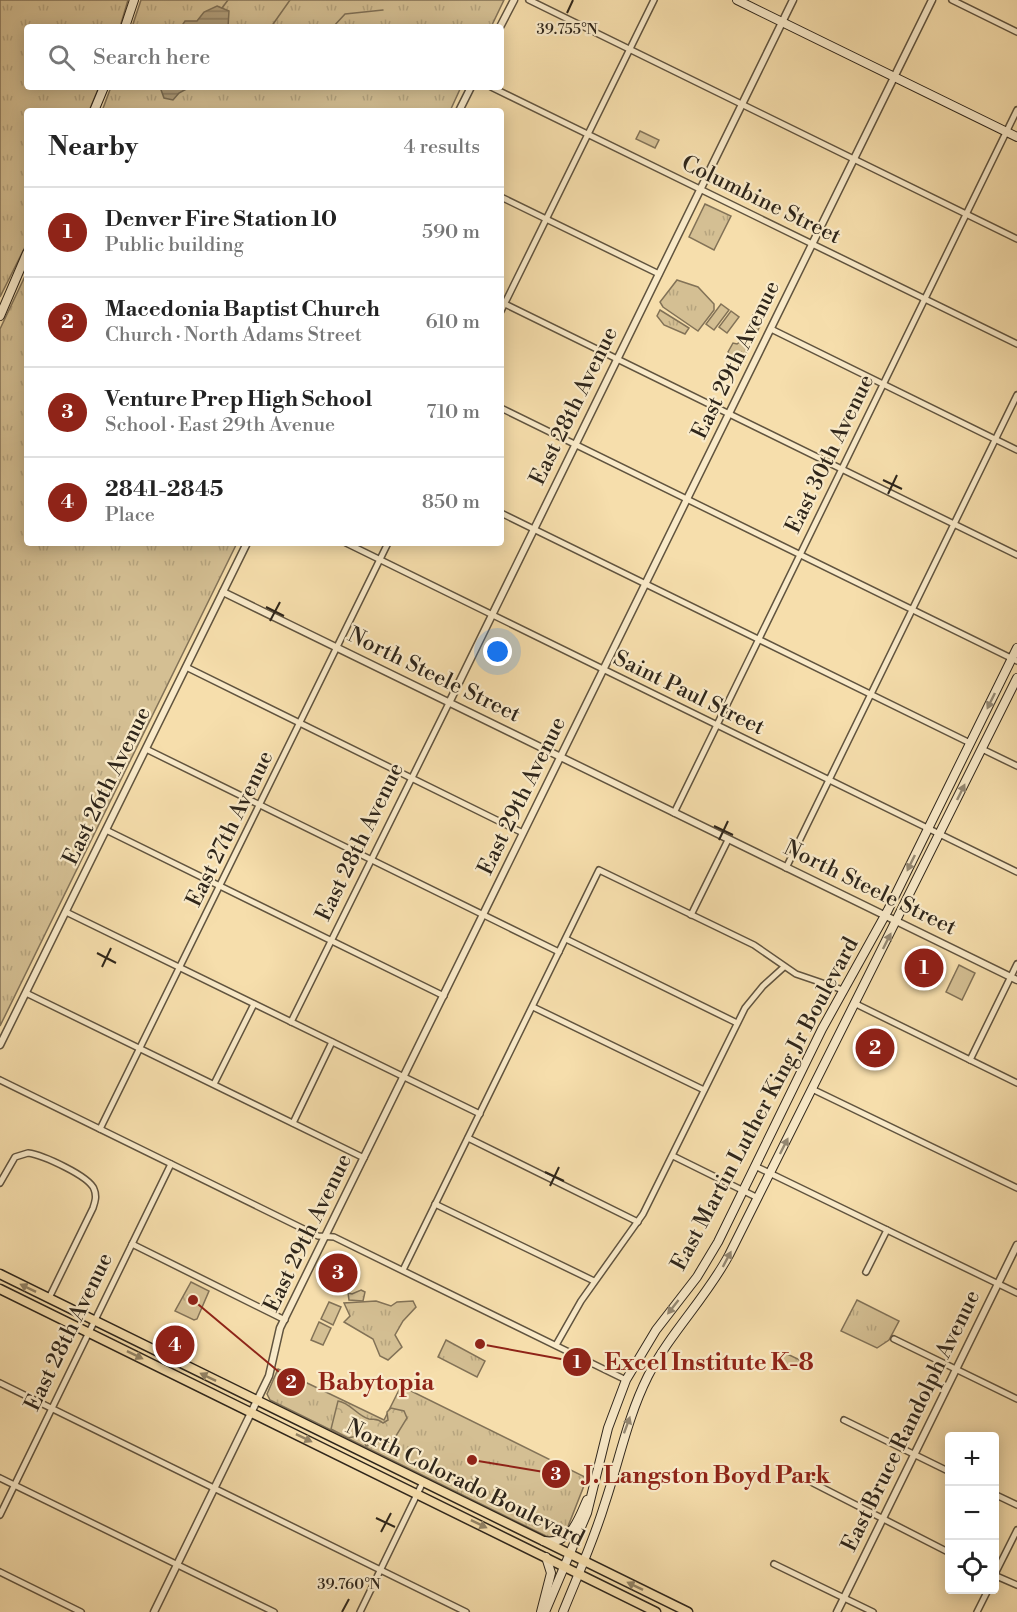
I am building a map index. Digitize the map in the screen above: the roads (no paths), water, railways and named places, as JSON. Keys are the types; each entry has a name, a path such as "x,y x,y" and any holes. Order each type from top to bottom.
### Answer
{"main road":[{"path":"126,24 134,0"},
{"path":"737,0 1017,137"},
{"path":"95,108 103,90"},
{"path":"0,305 24,259"},
{"path":"0,316 16,276"},
{"name":"East Martin Luther King Jr Boulevard","path":"545,1612 571,1555 597,1476 609,1425 626,1380 656,1330 707,1260 743,1191 839,989 885,915 1014,660 1017,648"},
{"name":"East Martin Luther King Jr Boulevard","path":"563,1612 604,1507 626,1427 648,1378 668,1344 720,1272 1017,678"},
{"name":"North Colorado Boulevard","path":"0,1274 687,1612"},
{"name":"North Colorado Boulevard","path":"0,1289 656,1612"},
{"path":"541,1540 558,1541 568,1535 597,1476"},
{"path":"541,1612 551,1573 546,1557"}],"street":[{"path":"502,24 514,0"},
{"path":"529,0 1017,239"},
{"path":"504,301 654,0"},
{"name":"East 28th Avenue","path":"291,1022 793,0"},
{"name":"East 29th Avenue","path":"154,1612 211,1487 257,1401 270,1371 282,1318 326,1236 932,0"},
{"path":"952,0 1017,32"},
{"path":"460,108 470,90"},
{"name":"Columbine Street","path":"498,90 1017,344"},
{"name":"East 30th Avenue","path":"674,813 1017,110"},
{"path":"504,198 659,274"},
{"path":"504,303 1017,555"},
{"path":"771,329 1017,450"},
{"path":"786,868 1017,395"},
{"path":"504,410 913,608 1014,660"},
{"path":"504,514 970,743"},
{"name":"East 26th Avenue","path":"0,1045 246,546"},
{"name":"Saint Paul Street","path":"351,546 1017,872"},
{"name":"East 27th Avenue","path":"100,1129 387,546"},
{"name":"North Steele Street","path":"223,592 1014,978"},
{"path":"186,667 524,833"},
{"path":"146,749 559,952"},
{"path":"982,749 1017,766"},
{"path":"106,830 444,996"},
{"path":"692,915 728,840"},
{"path":"402,1270 599,870 754,945 784,967 839,989"},
{"path":"66,912 480,1114"},
{"path":"566,939 737,1023"},
{"path":"970,1060 1014,978 1017,964"},
{"path":"556,1345 594,1281 638,1222 673,1156 737,1023 752,998 784,967"},
{"path":"26,993 364,1158"},
{"path":"854,1003 1017,1083"},
{"path":"214,1084 254,1004"},
{"path":"533,1007 704,1090"},
{"path":"293,1123 332,1042"},
{"path":"0,1080 318,1236 334,1237 626,1380"},
{"path":"812,1089 1017,1188"},
{"path":"468,1138 638,1222"},
{"path":"0,1183 15,1157 28,1153 82,1177 94,1189 96,1197 93,1208 49,1299"},
{"path":"673,1156 758,1198"},
{"name":"East 28th Avenue","path":"0,1515 171,1164"},
{"path":"755,1166 1017,1293"},
{"path":"435,1203 594,1281"},
{"path":"866,1272 887,1230"},
{"path":"132,1244 282,1318"},
{"name":"East Bruce Randolph Avenue","path":"837,1612 1017,1245"},
{"path":"894,1339 1017,1399"},
{"path":"0,1383 465,1612"},
{"path":"844,1420 945,1469"},
{"path":"0,1478 274,1612"},
{"path":"360,1612 423,1482"},
{"path":"813,1483 945,1551"},
{"path":"999,1496 1017,1505"},
{"path":"999,1567 1017,1530"},
{"path":"774,1564 873,1612"},
{"path":"0,1572 81,1612"},
{"path":"999,1577 1017,1585"},
{"path":"976,1612 986,1594"}],"waterway":[{"path":"222,8 228,0"},
{"path":"273,24 290,0"},
{"path":"336,24 345,14 383,10"}],"place":[{"name":"Denver Fire Station 10","path":"924,968"},
{"name":"Macedonia Baptist Church","path":"875,1048"},
{"name":"Venture Prep High School","path":"338,1273"},
{"name":"Babytopia","path":"193,1300"},
{"name":"Excel Institute K-8","path":"480,1344"},
{"name":"2841-2845","path":"175,1345"},
{"name":"J. Langston Boyd Park","path":"472,1460"}]}
